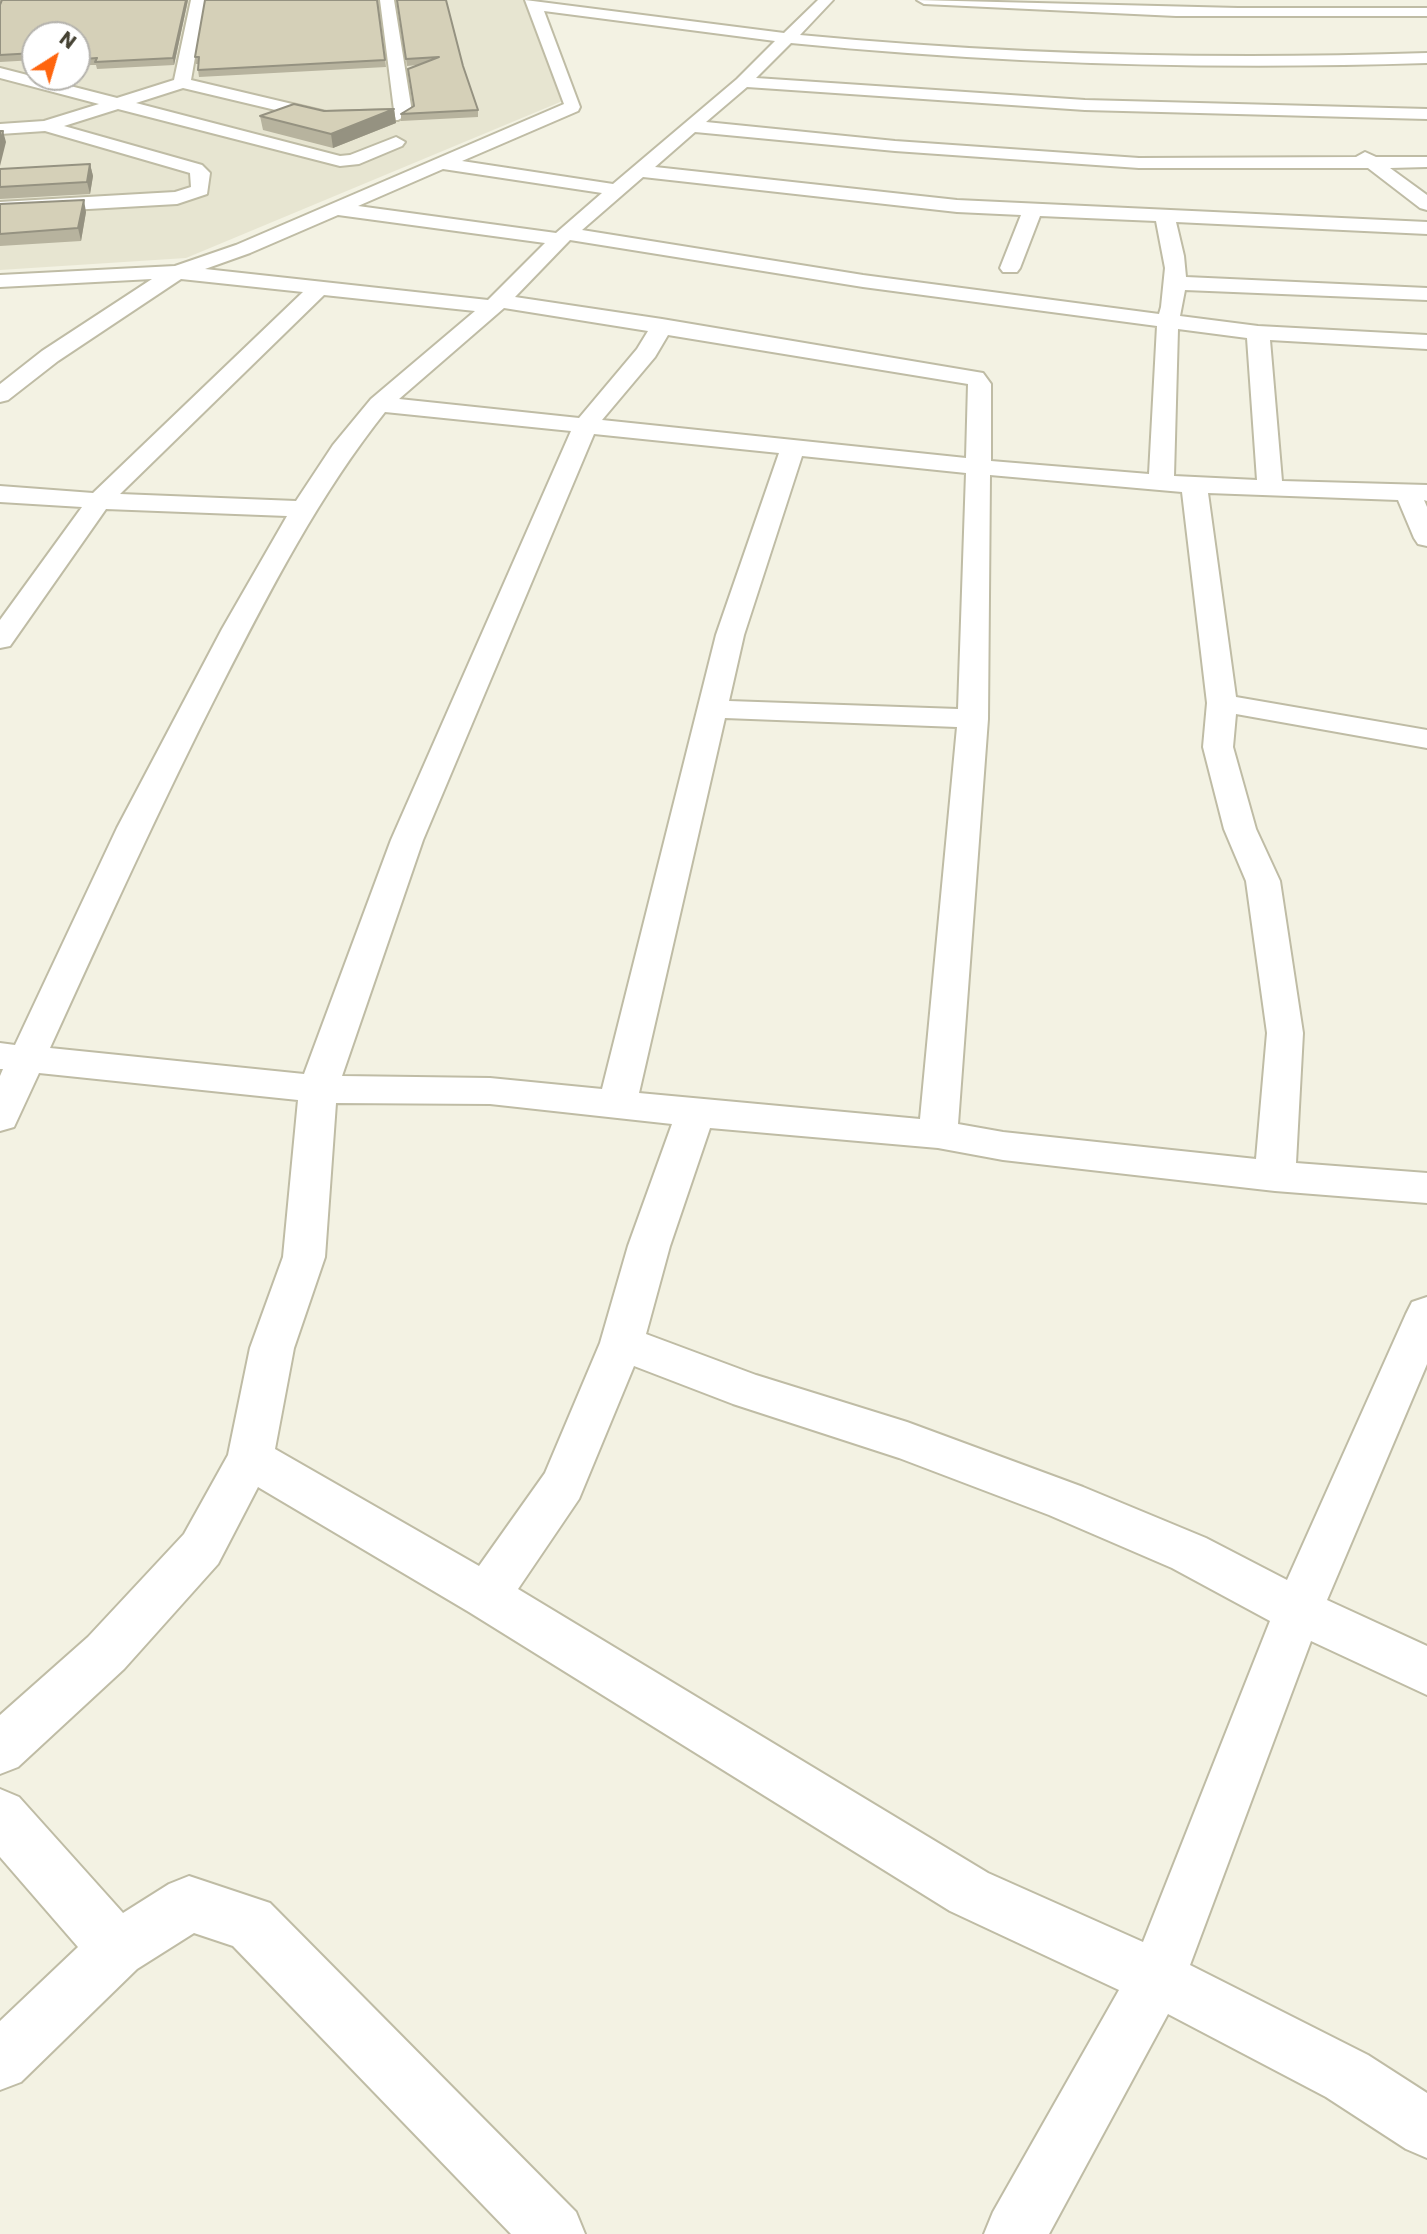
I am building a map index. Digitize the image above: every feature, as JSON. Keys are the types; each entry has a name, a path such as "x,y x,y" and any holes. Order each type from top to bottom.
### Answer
{"street":[{"path":"181,83 198,0"},
{"path":"0,129 46,127 181,83 326,117 398,115 403,112 387,0"},
{"path":"0,1117 13,1056 236,629 304,509 342,450 379,404 497,304 564,236 743,82 826,0"},
{"path":"924,0 1228,21 1427,12"},
{"path":"0,395 50,356 177,272 243,249 572,107 533,3 788,38 1237,63 1427,58"},
{"path":"1228,21 1237,63 1258,80"},
{"path":"1022,109 1039,50"},
{"path":"0,73 340,161 353,160 396,142"},
{"path":"743,82 1022,109 1427,114"},
{"path":"1279,96 1320,126"},
{"path":"689,126 1019,149 1139,163 1427,162"},
{"path":"0,208 177,198 200,190 201,173 196,169 46,127"},
{"path":"1352,148 1427,204"},
{"path":"439,163 617,190"},
{"path":"640,171 957,206 1427,229"},
{"path":"335,209 564,236 863,281 1258,333 1423,342 1427,366"},
{"path":"1010,268 1032,211"},
{"path":"1161,482 1168,321 1176,297 1177,283 1177,258 1164,216"},
{"path":"509,259 537,263"},
{"path":"0,281 177,272 497,304 662,325 975,379 980,384 973,719 938,1134"},
{"path":"1177,283 1427,294"},
{"path":"0,640 13,606 99,501 320,287"},
{"path":"0,1749 106,1653 201,1549 250,1458 272,1348 303,1257 318,1089 407,840 585,426 647,352 662,325"},
{"path":"1258,333 1270,486"},
{"path":"379,404 979,467 1194,485 1418,493 1427,538"},
{"path":"617,1105 730,635 793,447"},
{"path":"1194,485 1222,703 1218,747 1240,830 1262,881 1271,922 1285,1033 1275,1176"},
{"path":"0,494 99,501 304,509"},
{"path":"1222,703 1427,739"},
{"path":"712,709 973,719"},
{"path":"13,1056 318,1089 490,1091 810,1124 938,1134 1003,1146 1275,1176 1427,1188"},
{"path":"486,1596 564,1485 622,1343 649,1246 696,1111"},
{"path":"1015,2234 1157,1978 1298,1611 1427,1314"},
{"path":"622,1343 749,1391 907,1441 1066,1501 1189,1553 1298,1611 1427,1671"},
{"path":"250,1458 486,1596 969,1892 1157,1978 1346,2076 1427,2128"},
{"path":"0,1816 117,1949"},
{"path":"0,2061 117,1949 189,1904 250,1923 554,2234"}],"shaded area":[{"path":"0,0 525,0 565,100 186,258 0,270"}],"building":[{"path":"2,0 186,0 173,58 95,62 97,58 91,58 91,21 21,21 21,54 0,55"},
{"path":"205,0 377,0 385,60 198,70 199,57 195,57"},
{"path":"397,0 446,0 463,66 478,110 401,114 414,106 408,69 439,57 406,59"},
{"path":"294,104 324,111 394,109 331,134 260,116"},
{"path":"90,164 87,182 0,187 0,169"},
{"path":"84,200 78,228 0,234 0,204"}]}
